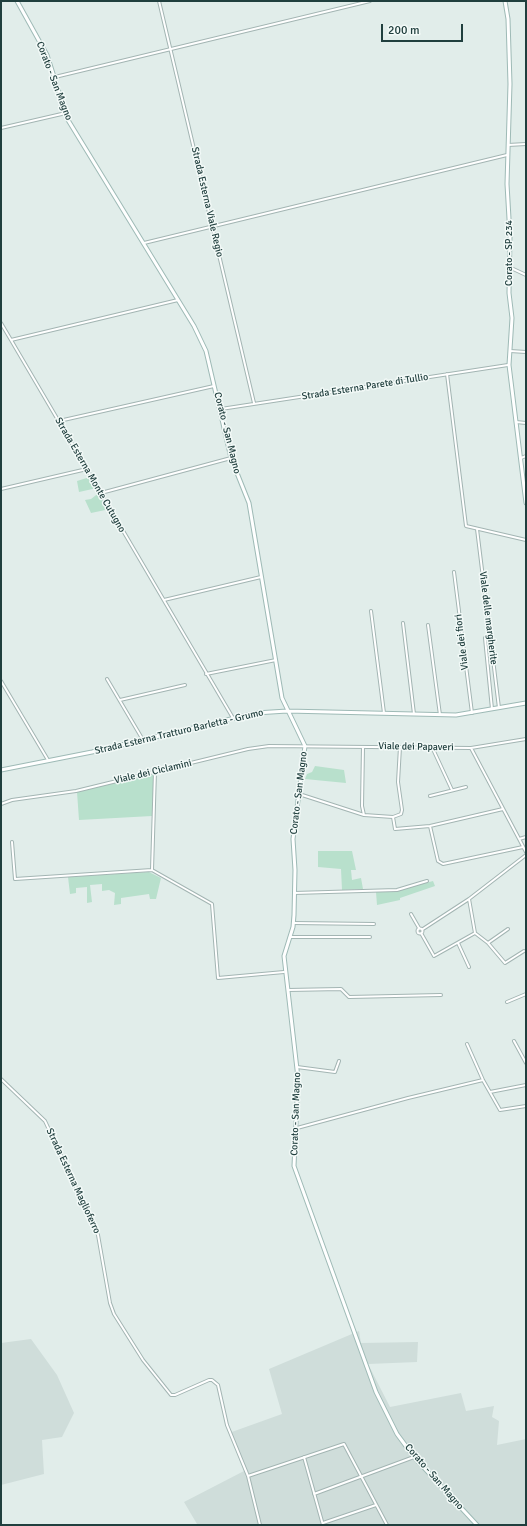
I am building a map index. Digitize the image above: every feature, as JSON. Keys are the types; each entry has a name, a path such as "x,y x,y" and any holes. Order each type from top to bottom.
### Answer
{"main road":[{"name":"Corato - San Magno","path":"17,1 44,48 55,77 68,120 194,326 206,351 221,409 231,458 249,503 282,698 305,746 293,839 295,870 293,923 284,956 284,972 297,1067 297,1128 294,1166 376,1392 397,1434 414,1457 476,1525"},
{"name":"Corato - SP 234","path":"505,1 510,52 507,155 510,236 509,292 512,318 509,365 524,472 526,503"},
{"name":"Strada Esterna Tratturo Barletta - Grumo","path":"1,770 48,762 256,712 287,711 456,715 526,703"}],"street":[{"name":"Strada Esterna Viale Regio","path":"159,1 254,403"},
{"path":"55,77 370,1"},
{"path":"1,128 66,113"},
{"path":"508,144 526,144"},
{"path":"144,243 212,225 507,155"},
{"path":"509,267 526,275"},
{"path":"11,340 178,300"},
{"name":"Strada Esterna Monte Cutugno","path":"1,323 233,718"},
{"path":"510,351 526,352"},
{"name":"Strada Esterna Parete di Tullio","path":"221,409 509,365"},
{"path":"446,374 466,526 526,540"},
{"path":"59,421 215,386"},
{"path":"516,422 526,423"},
{"path":"521,458 526,456"},
{"path":"101,493 231,458"},
{"path":"1,489 87,469"},
{"name":"Viale delle margherite","path":"477,529 499,708"},
{"name":"Viale dei fiori","path":"454,572 472,713"},
{"path":"164,600 261,577"},
{"path":"371,612 384,714"},
{"path":"403,623 414,714"},
{"path":"428,625 440,715"},
{"path":"485,638 492,709"},
{"path":"206,674 276,660"},
{"path":"108,679 143,740"},
{"path":"1,681 48,762"},
{"path":"120,700 185,685"},
{"name":"Viale dei Papaveri","path":"305,746 471,748 526,739"},
{"name":"Viale dei Ciclamini","path":"1,804 12,800 76,791 248,749 269,746 305,746"},
{"path":"362,747 362,806 364,814"},
{"path":"298,793 364,814 393,818 401,814 402,810 398,782 400,747"},
{"path":"432,747 452,790"},
{"path":"471,748 526,852"},
{"path":"152,870 155,771"},
{"path":"430,796 466,787"},
{"path":"393,818 396,829 430,826 503,809"},
{"path":"430,826 438,861 443,864 523,847"},
{"path":"519,839 526,837"},
{"path":"12,842 16,879 152,870 212,904 218,978 284,972"},
{"path":"475,933 434,956 421,933 418,932 469,899 526,855"},
{"path":"294,893 397,890 427,881"},
{"path":"469,899 475,933 488,943 505,963 524,951"},
{"path":"411,914 421,929"},
{"path":"293,923 374,924"},
{"path":"488,943 508,929"},
{"path":"289,936 370,937"},
{"path":"458,943 469,967"},
{"path":"287,990 341,989 349,997 441,995"},
{"path":"507,1002 526,994"},
{"path":"514,1041 526,1063"},
{"path":"467,1044 483,1080 500,1110 526,1106"},
{"path":"297,1067 335,1072 339,1061"},
{"name":"Strada Esterna Maglioferro","path":"1,1079 45,1121 98,1235 110,1303 114,1314 143,1360 170,1394 175,1396 209,1380 217,1383 228,1424 248,1476 260,1525"},
{"path":"297,1128 408,1098 483,1080"},
{"path":"490,1092 526,1085"},
{"path":"248,1476 344,1444 387,1525"},
{"path":"304,1457 323,1524 376,1505"},
{"path":"314,1494 414,1457"}],"shaded area":[{"path":"359,1331 361,1343 418,1342 417,1362 368,1364 390,1407 461,1393 466,1411 494,1406 492,1417 499,1421 497,1445 526,1439 526,1525 195,1525 197,1524 184,1502 244,1471 229,1433 282,1414 269,1369"},
{"path":"31,1339 57,1375 74,1413 62,1437 42,1440 44,1474 1,1485 1,1343"}],"green space":[{"path":"90,477 97,488 79,492 77,481"},
{"path":"100,492 110,509 91,513 85,500 91,499"},
{"path":"315,766 344,770 346,783 305,779 307,774 312,772"},
{"path":"154,773 152,816 79,820 77,792"},
{"path":"318,851 352,851 356,870 351,870 352,880 361,878 363,889 342,890 341,869 318,867"},
{"path":"149,872 161,878 156,899 150,899 149,894 121,898 121,904 114,905 115,893 109,890 102,891 102,884 90,885 92,902 87,903 87,887 76,888 76,893 70,894 68,877"},
{"path":"433,881 435,886 400,898 400,900 377,905 376,892 397,891"}]}
